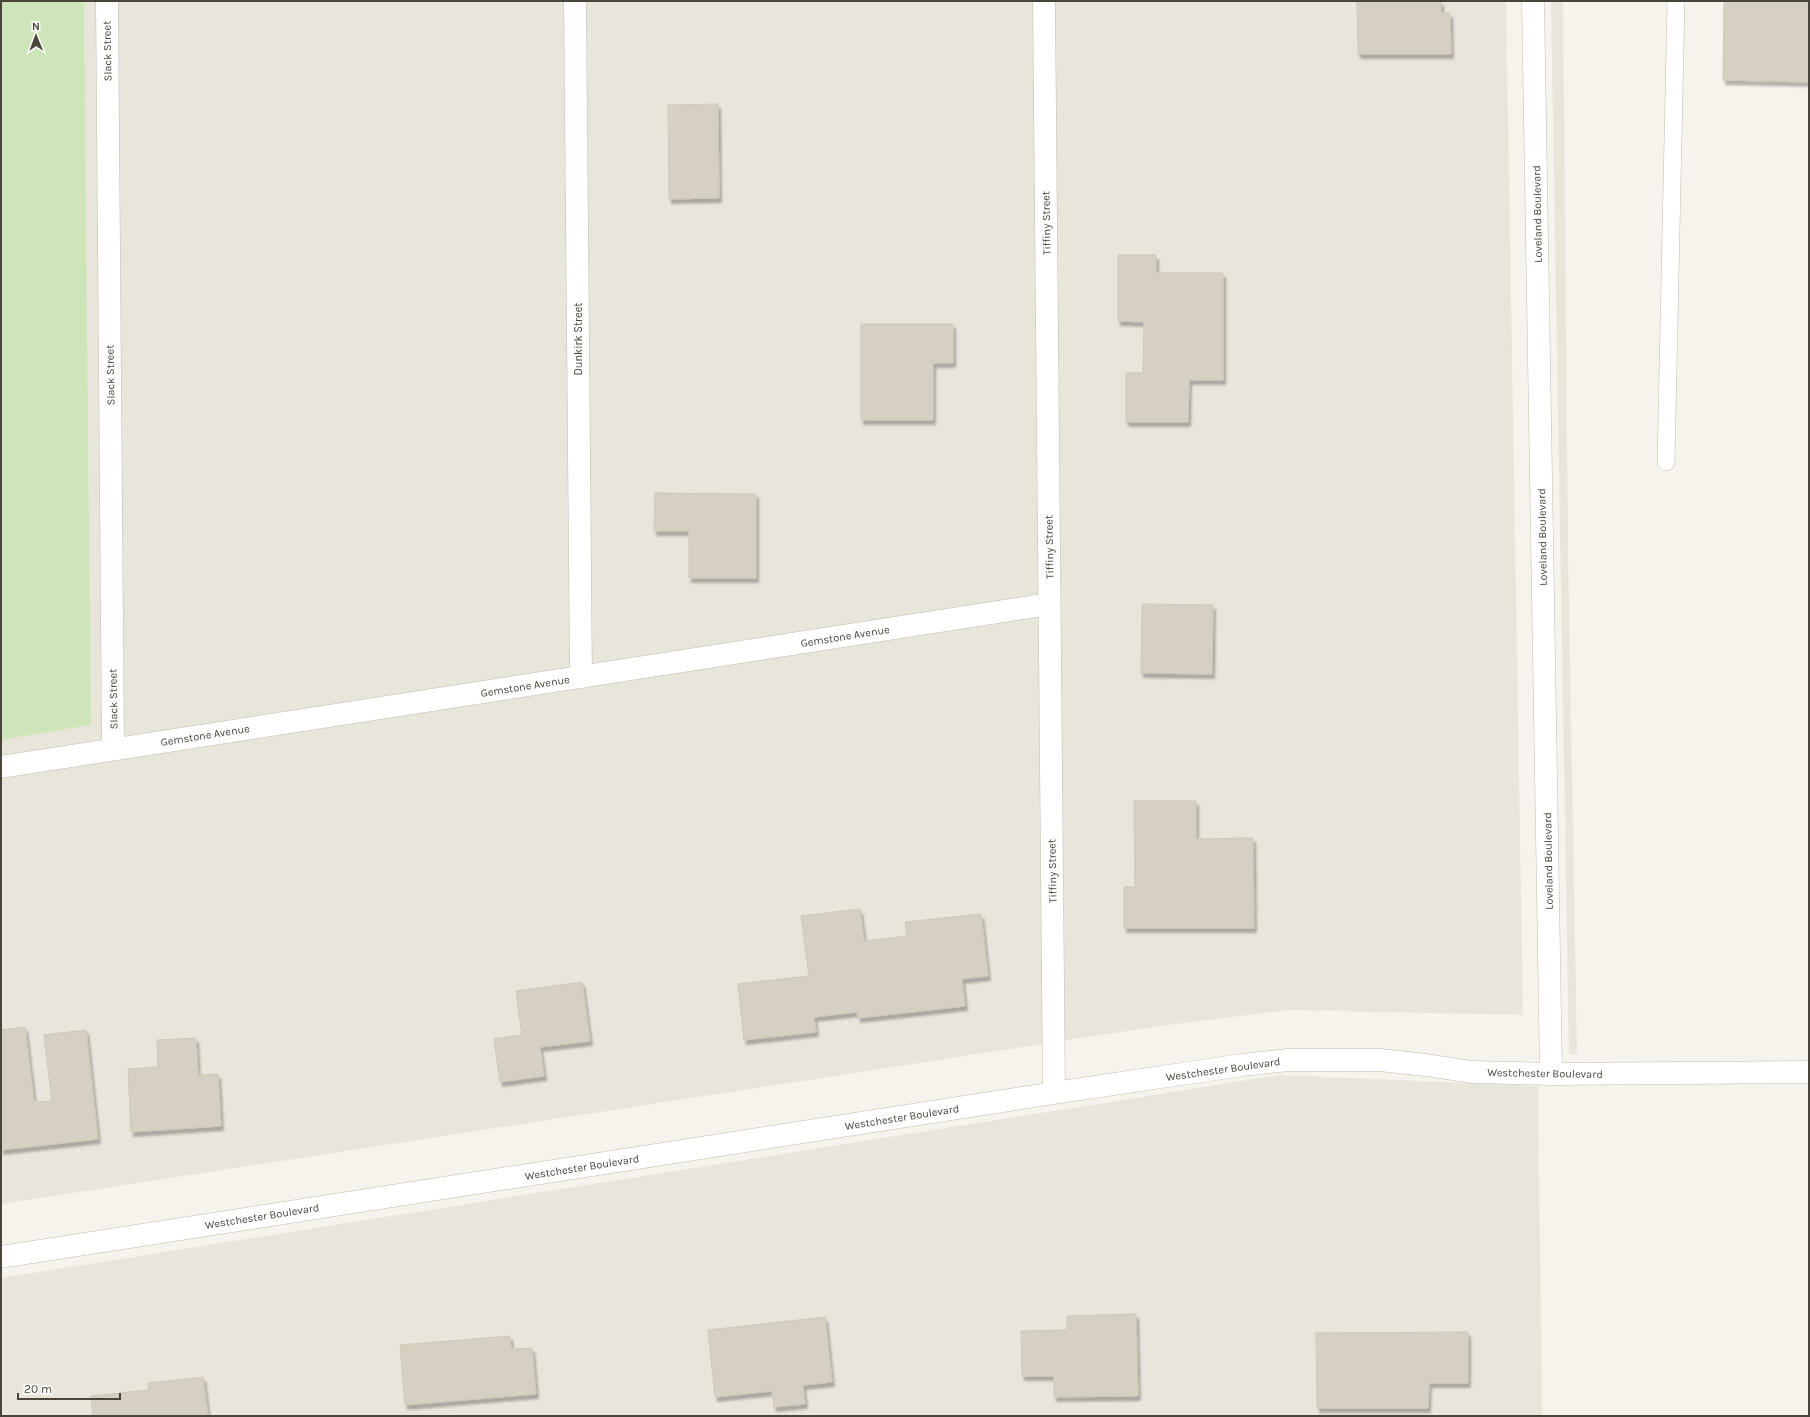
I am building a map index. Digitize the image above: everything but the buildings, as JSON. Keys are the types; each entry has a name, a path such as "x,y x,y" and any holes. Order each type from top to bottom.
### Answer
{"street":[{"name":"Slack Street","path":"107,1 114,749"},
{"name":"Dunkirk Street","path":"575,1 581,677"},
{"name":"Tiffiny Street","path":"1044,1 1054,1093"},
{"name":"Loveland Boulevard","path":"1533,1 1551,1074"},
{"name":"Gemstone Avenue","path":"1,767 1049,604"},
{"name":"Westchester Boulevard","path":"1,1257 1054,1093 1242,1065 1288,1060 1380,1060 1472,1072 1551,1074 1809,1072"}],"lane":[{"path":"1666,462 1676,1"}],"shaded area":[{"path":"84,1 1506,1 1523,1015 1288,1010 1160,1026 1,1204 1,740 91,725"},
{"path":"1551,1 1563,1 1568,551 1577,1054 1569,1054"},
{"path":"1280,1075 1538,1086 1542,1416 1,1416 1,1278"}],"green space":[{"path":"1,1 84,1 91,725 1,740"}]}
